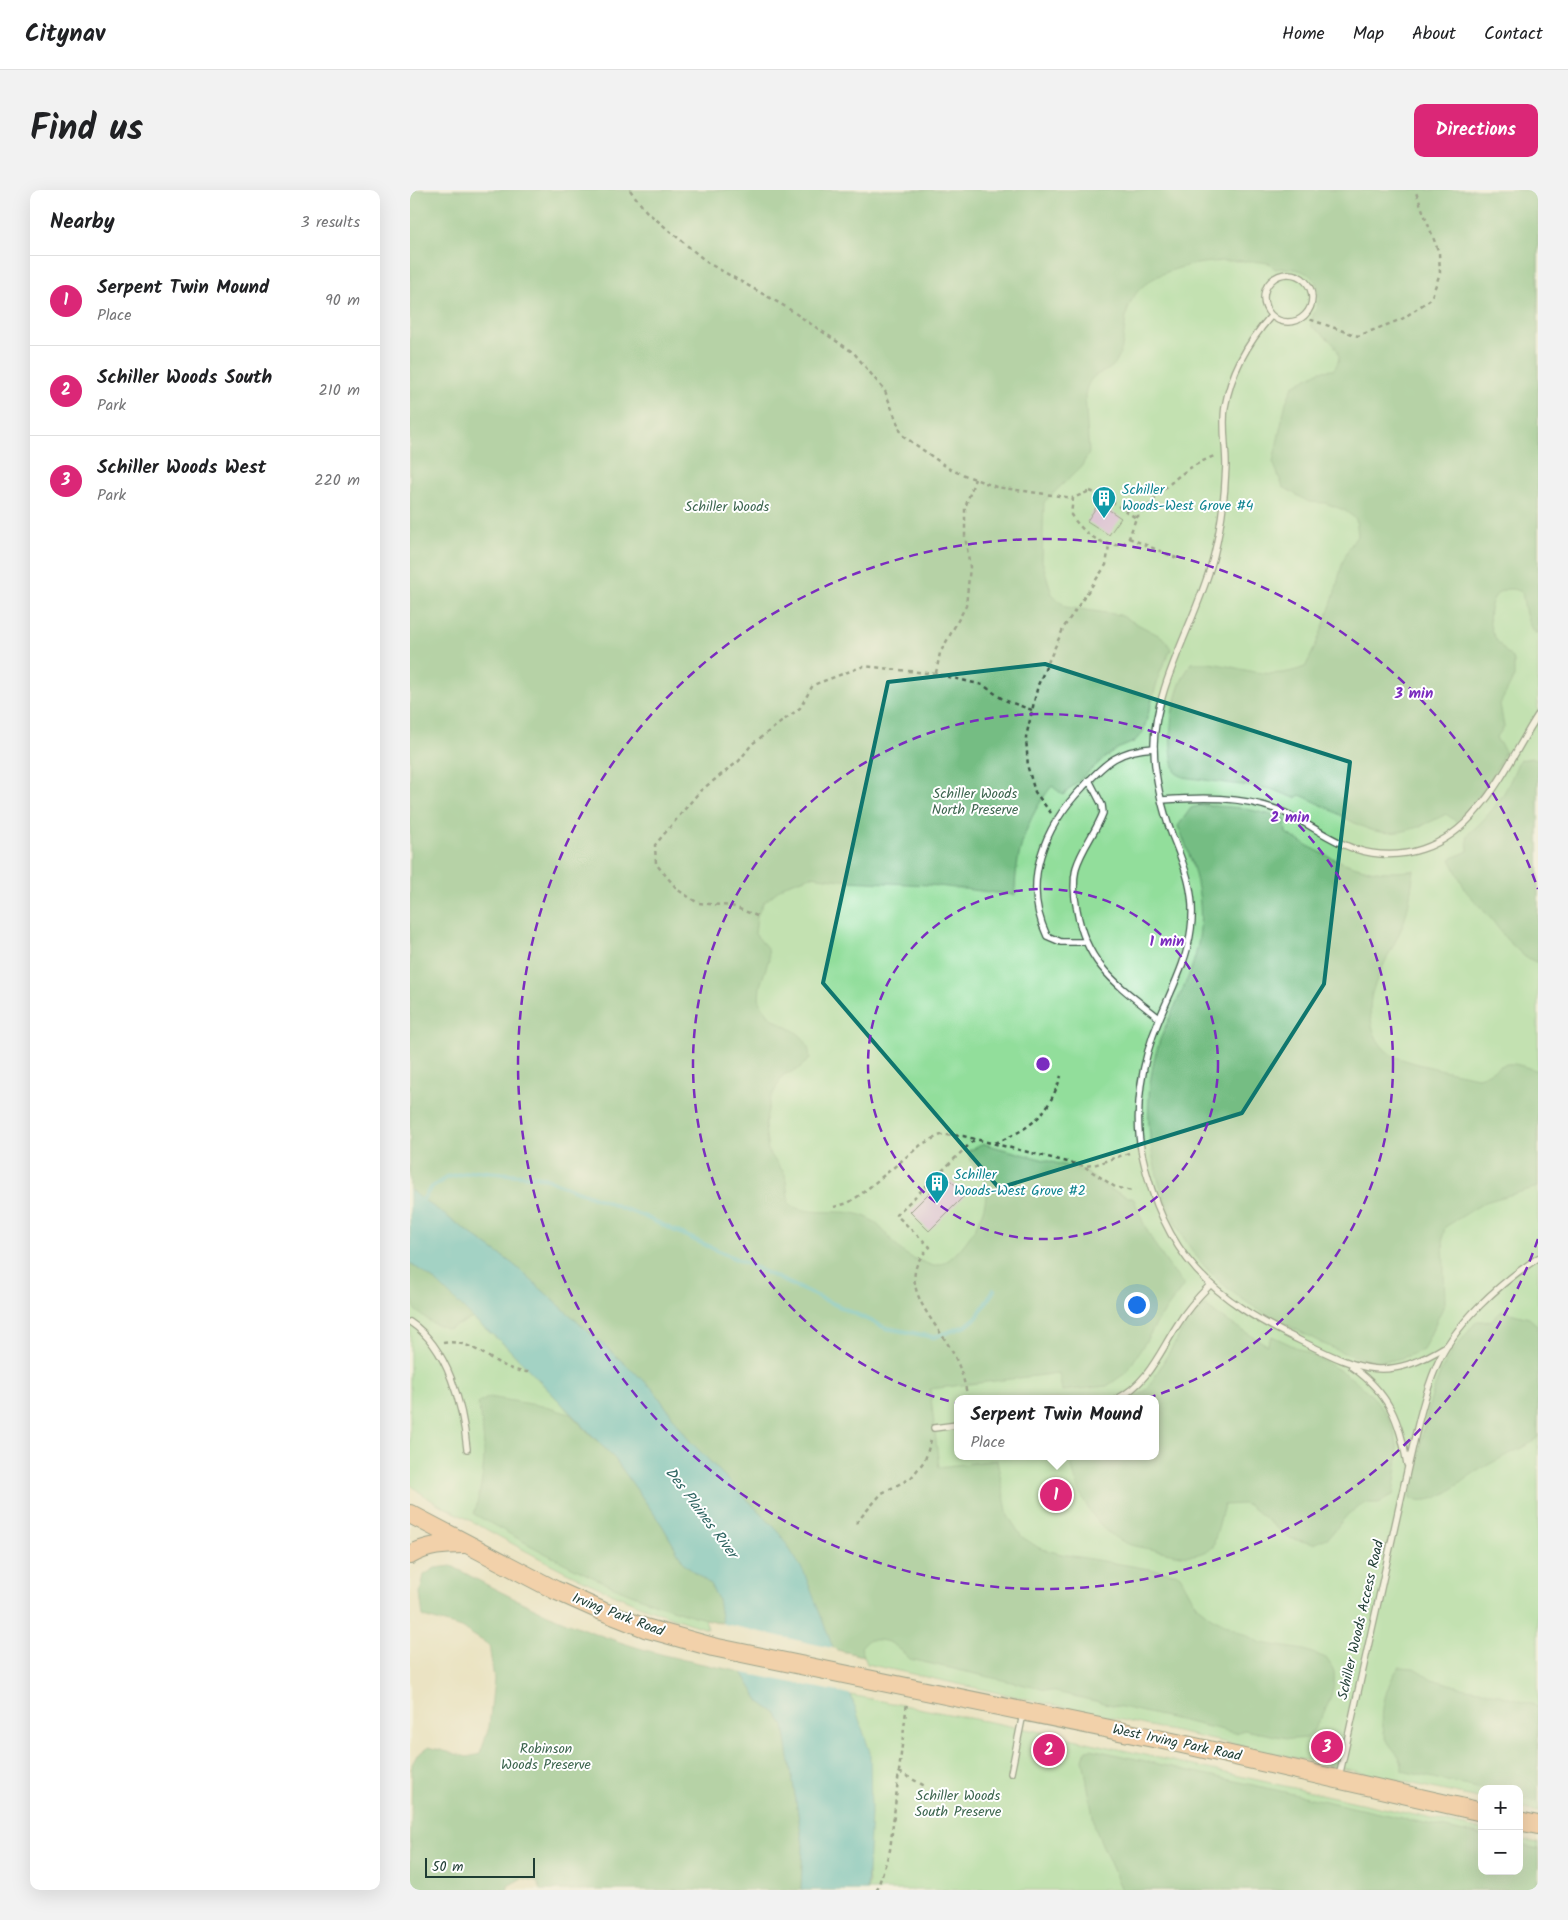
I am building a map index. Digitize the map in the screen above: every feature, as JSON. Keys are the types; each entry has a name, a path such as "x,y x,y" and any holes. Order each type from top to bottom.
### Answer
{"main road":[{"name":"Irving Park Road","path":"410,1514 555,1590 602,1612 645,1628 713,1647 871,1680"},
{"path":"410,1556 421,1548 439,1544 468,1544"},
{"name":"West Irving Park Road","path":"871,1680 1024,1711 1478,1811"},
{"path":"1523,1822 1538,1825"}],"lane":[{"path":"1291,273 1306,281 1311,290 1312,300 1309,309 1303,317 1285,322 1271,316 1264,304 1263,296 1266,286 1276,276 1291,273"},
{"name":"Schiller Woods Access Road","path":"1271,316 1250,342 1233,376 1224,410 1224,494 1215,552 1202,597 1158,714 1154,748 1162,800 1190,882 1193,913 1191,932 1180,971 1149,1046 1139,1111 1141,1150 1150,1184 1169,1231 1192,1266 1210,1285 1252,1316 1348,1364 1366,1376 1389,1404 1402,1435 1408,1467"},
{"path":"1162,800 1218,798 1246,801 1300,819 1355,849 1396,854 1416,851 1437,844 1457,831 1477,811 1495,787 1538,714"},
{"path":"1084,942 1061,942 1046,936 1039,918 1036,892 1042,852 1056,820 1069,801 1089,780 1115,756 1139,749 1154,748"},
{"path":"1089,780 1102,805 1103,813 1076,868 1074,886 1076,906 1084,942 1107,974 1159,1018"},
{"name":"Schiller Woods Access Road","path":"1338,1779 1408,1467 1436,1366 1448,1345 1496,1290 1538,1258"},
{"path":"1124,1395 1144,1379 1178,1324 1197,1297 1210,1285"},
{"path":"410,1322 433,1345 454,1389 461,1413 467,1449"},
{"name":"Schiller Woods Access Road","path":"1348,1364 1387,1370 1427,1358 1448,1345"},
{"path":"934,1428 954,1425"},
{"path":"1011,1773 1024,1711"}],"path":[{"path":"630,190 646,211 708,263 786,307 854,353 886,391 902,435 951,470 996,487 1073,498 1090,491 1105,497 1136,518"},
{"path":"1303,317 1358,336 1402,319 1431,299 1440,273 1439,253 1415,190"},
{"path":"1073,498 1071,515 1084,532 1109,546 1122,546 1129,538 1136,518 1175,477 1196,463 1225,451"},
{"path":"936,674 940,653 966,606 970,567 965,536 965,508 975,479"},
{"path":"1129,538 1179,559"},
{"path":"1056,820 1036,792 1028,768 1026,737 1038,685 1064,627 1106,565 1109,546"},
{"path":"757,916 732,906 698,903 678,890 656,864 655,845 700,791 739,761 752,744 800,708 813,685 864,666 936,674 983,685 1004,700 1032,710"},
{"path":"995,1143 1022,1131 1044,1112 1055,1094 1061,1076"},
{"path":"834,1207 860,1195 922,1144 933,1138 952,1134 1084,1166 1115,1187 1132,1191"},
{"path":"967,1395 965,1381 954,1354 919,1300 918,1260 930,1247 896,1215 974,1140"},
{"path":"1084,1166 1094,1165 1116,1156 1141,1150"},
{"path":"433,1345 453,1341 465,1343 503,1367 520,1373 530,1372"},
{"path":"856,1523 882,1493 911,1478 925,1460 934,1428"},
{"path":"877,1890 890,1850 908,1706"},
{"path":"899,1772 925,1786"}],"highlighted area":[{"path":"1045,664 1350,762 1324,984 1242,1113 999,1188 823,983 888,682"}],"green space":[{"name":"Schiller Woods","path":"410,190 1538,190 1538,1812 1523,1809 1523,1785 1478,1785 1478,1798 867,1664 864,1656 833,1649 803,1572 778,1531 690,1441 653,1389 513,1264 410,1190"},
{"name":"Schiller Woods","path":"410,190 1538,190 1538,635 1528,621 1522,592 1505,589 1494,597 1490,612 1491,629 1498,642 1514,660 1514,677 1500,704 1504,727 1496,738 1505,751 1484,789 1464,814 1456,821 1446,814 1421,826 1401,832 1384,832 1369,829 1355,823 1300,795 1295,798 1271,789 1183,777 1176,773 1171,746 1172,716 1179,687 1192,663 1207,663 1274,674 1305,667 1326,620 1345,556 1358,535 1356,519 1344,510 1325,503 1309,502 1283,487 1273,462 1286,402 1293,386 1320,371 1333,370 1338,363 1339,357 1334,345 1311,326 1319,296 1315,281 1304,272 1290,268 1275,269 1269,263 1232,261 1190,265 1152,279 1138,291 1129,306 1122,349 1116,362 1108,370 1094,377 1087,387 1085,396 1089,453 1081,467 1044,502 1042,561 1052,594 1066,607 1120,615 1164,638 1171,649 1160,672 1143,732 1134,742 1117,749 1103,759 1063,795 1052,786 1035,811 1024,838 1017,866 1015,895 930,885 849,881 811,876 785,885 763,903 757,916 755,934 768,949 769,959 760,986 759,1002 776,1021 801,1036 805,1041 810,1059 797,1070 783,1075 770,1100 765,1126 768,1151 785,1174 789,1204 805,1210 852,1213 868,1218 879,1226 904,1253 933,1266 944,1263 962,1247 970,1237 982,1214 986,1191 984,1181 971,1160 968,1151 984,1144 1085,1172 1111,1190 1134,1199 1143,1223 1155,1245 1184,1285 1158,1321 1127,1372 1107,1386 1062,1391 1059,1373 930,1389 939,1467 997,1460 1008,1516 1022,1537 1039,1548 1061,1554 1179,1574 1196,1605 1211,1617 1261,1643 1304,1650 1326,1658 1334,1672 1333,1689 1322,1716 1307,1738 1293,1739 1244,1730 1236,1733 910,1659 896,1646 882,1640 868,1640 861,1647 864,1656 833,1649 803,1572 778,1531 690,1441 653,1389 513,1264 410,1190"},
{"path":"1538,759 1538,963 1525,957 1507,940 1466,891 1450,859 1468,851 1467,835 1499,801 1519,760"},
{"path":"1202,805 1242,808 1285,818 1286,833 1331,858 1363,869 1396,872 1414,870 1410,899 1399,935 1372,993 1371,1019 1380,1043 1392,1055 1410,1062 1478,1077 1507,1064 1516,1064 1538,1071 1538,1187 1485,1202 1445,1227 1443,1236 1445,1303 1423,1350 1405,1357 1380,1361 1366,1359 1338,1350 1276,1319 1240,1298 1216,1278 1195,1254 1178,1227 1164,1198 1155,1167 1150,1135 1149,1102 1152,1071 1160,1040 1189,975 1199,936 1201,918 1197,881 1178,826 1191,808"},
{"path":"410,1263 505,1345 615,1459 685,1565 698,1576 709,1590 717,1606 722,1623 705,1619 708,1629 647,1608 588,1583 424,1496 410,1484"},
{"path":"410,1263 438,1283 473,1318 448,1329 432,1323 415,1310 410,1289"},
{"path":"1205,1305 1217,1315 1267,1345 1272,1336 1311,1354 1349,1377 1366,1390 1380,1406 1391,1424 1397,1445 1397,1464 1393,1495 1379,1503 1364,1503 1348,1514 1329,1537 1314,1544 1289,1538 1250,1506 1243,1504 1224,1505 1213,1547 1194,1555 1175,1554 1131,1545 1107,1531 1097,1521 1082,1496 1071,1460 1159,1460 1159,1395 1139,1395 1148,1388 1183,1329"},
{"path":"1502,1311 1529,1318 1538,1326 1538,1437 1531,1443 1479,1470 1439,1497 1421,1500 1410,1499 1426,1418 1441,1371 1453,1351 1477,1321 1491,1321"},
{"path":"489,1397 542,1406 570,1414 615,1459 662,1525 685,1565 710,1584 718,1599 722,1623 657,1604 625,1592 564,1563 474,1514 481,1485 484,1459 483,1433 478,1404"},
{"name":"Robinson Woods Preserve","path":"452,1566 536,1609 579,1627 638,1648 742,1672 760,1702 776,1713 784,1726 803,1845 801,1890 541,1890 537,1881 522,1878 508,1886 508,1890 410,1890 412,1764 417,1755 429,1747 467,1757 480,1754 489,1727 494,1679 489,1645 462,1628 423,1617 420,1593 424,1575 435,1568"},
{"path":"1399,1667 1414,1668 1432,1679 1538,1706 1538,1802 1523,1798 1523,1785 1478,1785 1478,1788 1402,1771 1401,1761 1386,1738 1382,1720 1384,1701 1394,1674"},
{"name":"Schiller Woods South Preserve","path":"851,1695 1051,1734 1478,1829 1478,1875 1523,1875 1523,1840 1538,1843 1538,1890 867,1890 869,1883"},
{"path":"1091,1749 1478,1835 1478,1875 1523,1875 1523,1846 1538,1849 1538,1890 1122,1890 1095,1828 1083,1759 1086,1750"}],"water":[{"name":"Des Plaines River","path":"410,1190 513,1264 653,1389 690,1441 778,1531 804,1572 851,1695 870,1752 871,1813 867,1890 801,1890 803,1845 784,1726 776,1713 760,1702 742,1672 722,1623 718,1599 710,1584 685,1565 662,1525 615,1459 505,1345 476,1321 438,1283 410,1263"}],"pier":[{"path":"720,1623 836,1649 854,1695 739,1672"}],"building":[{"name":"Schiller Woods-West Grove #4","path":"1099,503 1121,518 1109,535 1087,521"},
{"name":"Schiller Woods-West Grove #2","path":"946,1176 965,1195 929,1231 910,1212"}],"waterway":[{"path":"420,1204 430,1189 447,1177 476,1171 541,1177 643,1216 886,1328 934,1337 966,1326 977,1317 994,1290"}],"place":[{"name":"Schiller Woods-West Grove #4","path":"1104,519"},
{"name":"Schiller Woods-West Grove #2","path":"937,1204"},
{"name":"Serpent Twin Mound","path":"1056,1495"},
{"name":"Schiller Woods West","path":"1327,1747"},
{"name":"Schiller Woods South","path":"1049,1750"}],"park label":[{"name":"Schiller Woods North Preserve","path":"975,802"}]}
